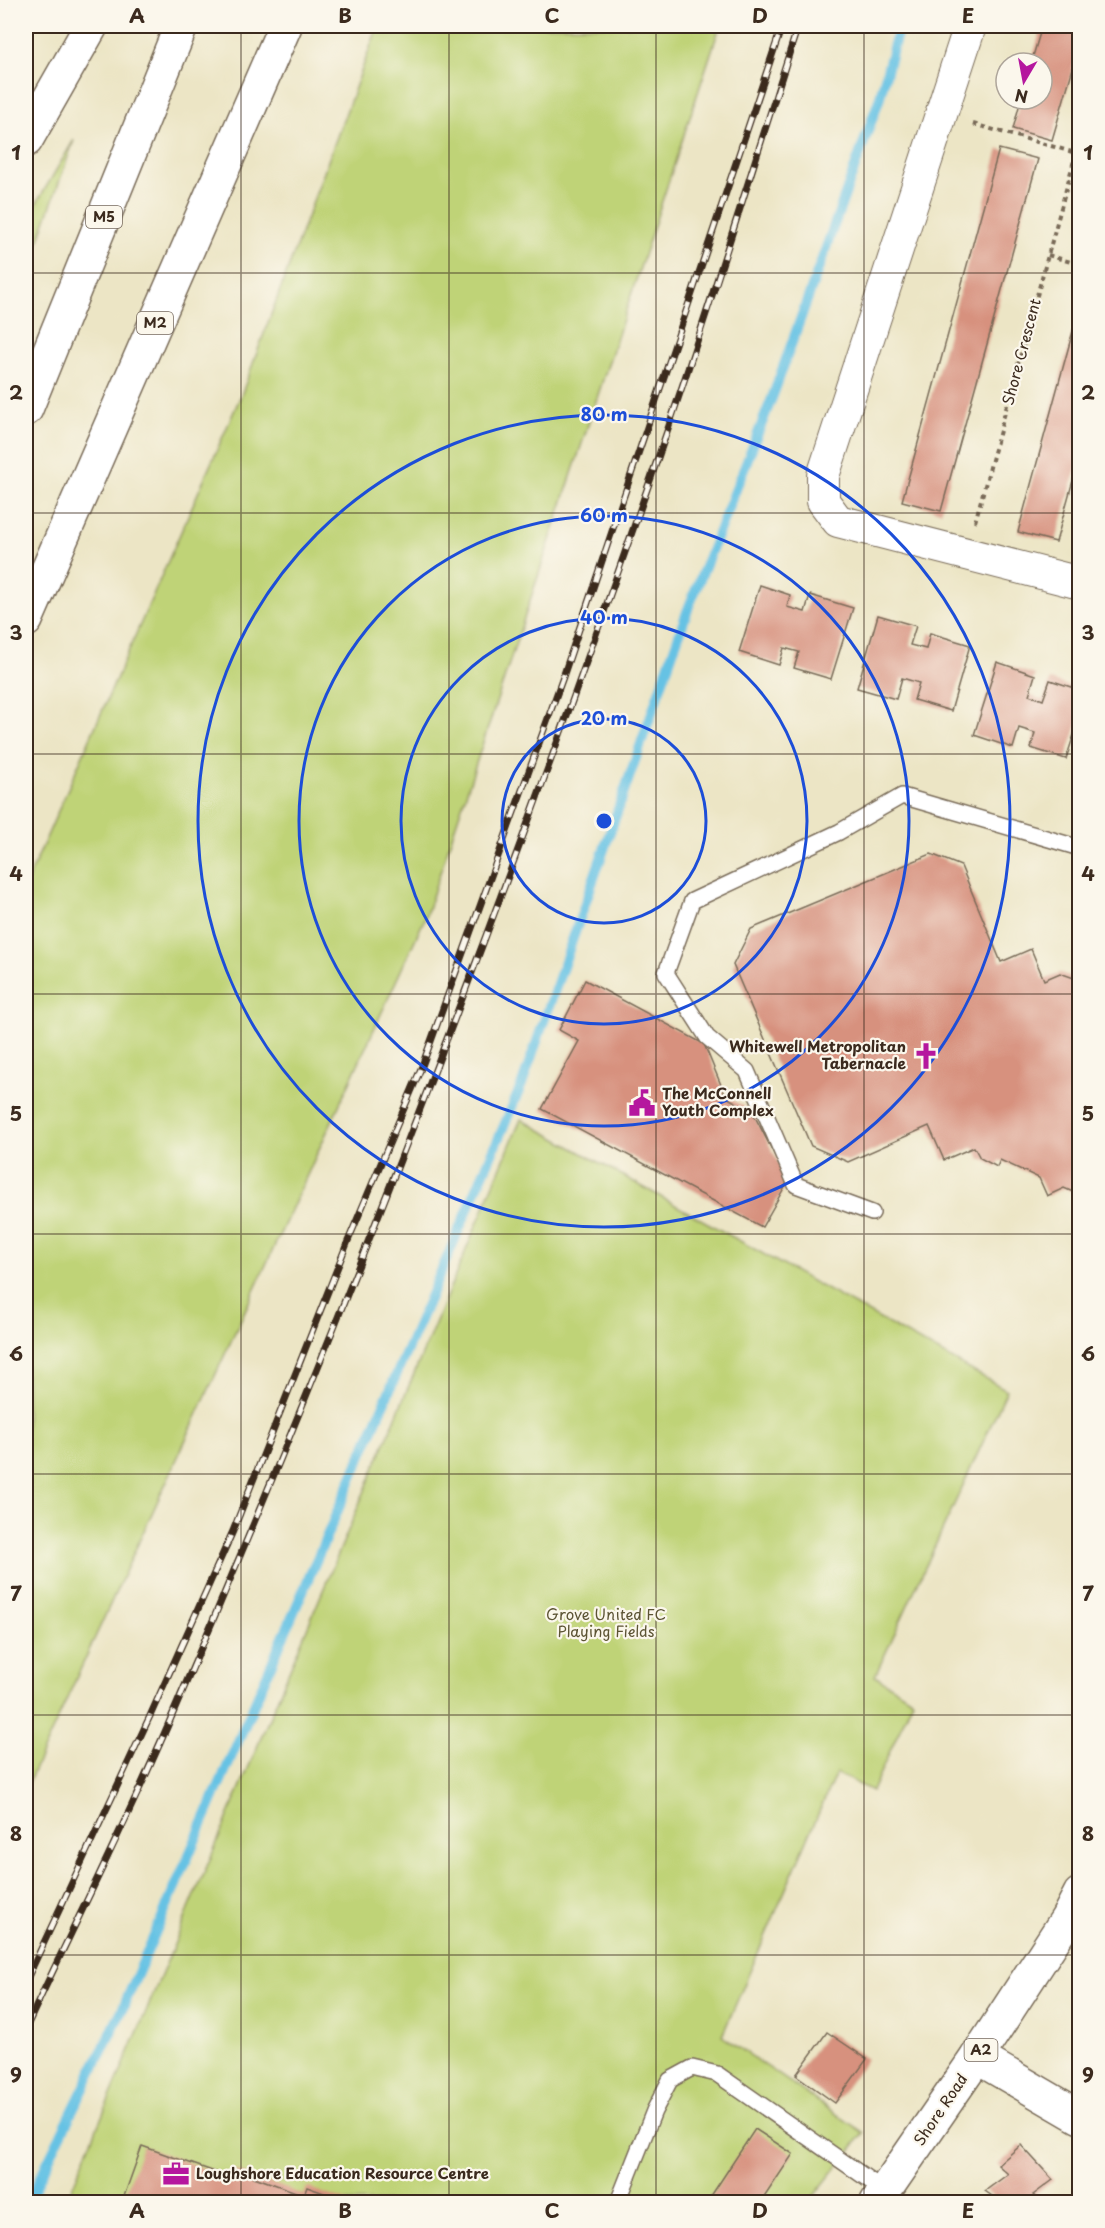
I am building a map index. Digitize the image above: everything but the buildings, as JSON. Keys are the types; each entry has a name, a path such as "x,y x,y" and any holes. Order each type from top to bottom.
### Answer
{"main road":[{"path":"26,140 91,26"},
{"name":"M5","path":"26,409 181,26"},
{"name":"M2","path":"26,620 285,26"},
{"name":"Shore Road","path":"881,2197 977,2057 1067,1919 1080,1894"},
{"path":"977,2057 1080,2116"}],"street":[{"path":"970,26 823,476 822,501 838,521 1080,583"}],"lane":[{"path":"872,1213 796,1185 747,1071 707,1037 666,973 692,901 839,832 902,796 1080,848"},
{"path":"618,2202 654,2111 670,2080 692,2068 717,2074 881,2197"}],"path":[{"path":"941,114 1078,154"},
{"name":"Shore Crescent","path":"966,554 1078,154"},
{"path":"1048,255 1080,265"}],"green space":[{"path":"378,26 720,26 425,918 26,1788 26,884 242,393"},
{"path":"74,140 26,276 26,221"},
{"name":"Grove United FC Playing Fields","path":"521,1119 1007,1390 875,1676 913,1700 872,1791 836,1773 722,2036 864,2133 809,2202 66,2202"}],"waterway":[{"path":"28,2202 122,2010 522,1084 688,609 772,398 879,100 899,26"}],"railway":[{"path":"26,1981 150,1716 233,1531 348,1241 422,1066 563,677 782,26"},
{"path":"26,2028 168,1725 301,1409 427,1090 548,769 662,446 798,26"}],"place":[{"name":"Whitewell Metropolitan Tabernacle","path":"926,1056"},
{"name":"The McConnell Youth Complex","path":"642,1103"},
{"name":"Loughshore Education Resource Centre","path":"176,2174"}]}
